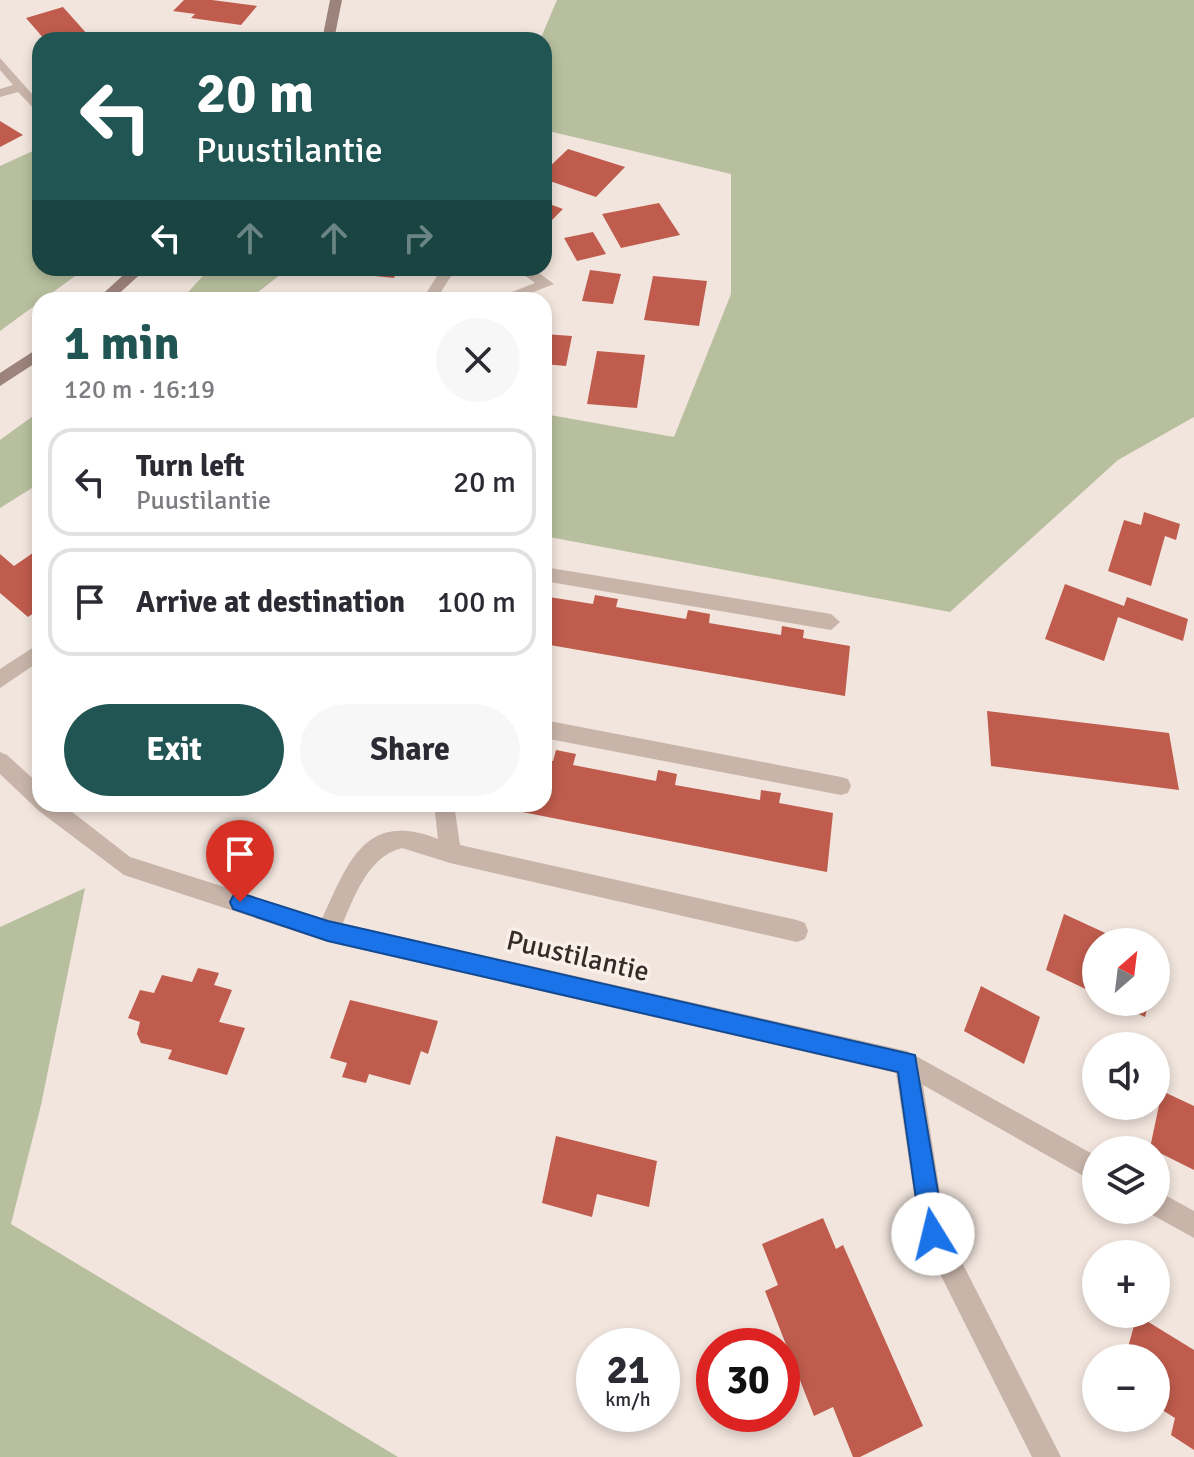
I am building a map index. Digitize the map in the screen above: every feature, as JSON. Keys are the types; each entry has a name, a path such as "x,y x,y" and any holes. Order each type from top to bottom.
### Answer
{"main road":[{"path":"330,32 336,0"},
{"path":"112,292 131,276"},
{"path":"0,381 32,358"}],"street":[{"path":"0,62 32,101"},
{"path":"0,93 20,87"},
{"path":"522,292 547,284 534,276"},
{"path":"552,575 831,622"},
{"path":"0,680 32,657"},
{"path":"552,731 841,786"},
{"path":"0,761 32,791"},
{"name":"Puustilantie","path":"56,812 124,865 328,931 907,1063 1082,1162"},
{"path":"445,812 450,853"},
{"path":"328,931 361,865 378,846 404,838 450,853 797,931"},
{"path":"907,1063 933,1234 1047,1457"},
{"path":"1170,1211 1194,1225"}],"green space":[{"path":"557,0 1194,0 1194,417 1118,460 950,612 552,537 552,415 674,437 731,294 731,174 552,132 552,32 543,32"},
{"path":"32,151 32,276 75,276 53,292 32,292 32,308 0,331 0,166"},
{"path":"203,276 279,276 258,292 188,292"},
{"path":"32,417 32,488 0,508 0,440"},
{"path":"85,888 41,1105 11,1224 398,1457 0,1457 0,927"}],"building":[{"path":"184,0 257,6 241,25 191,18 195,14 173,11"},
{"path":"63,7 85,32 38,32 26,18"},
{"path":"0,121 23,135 0,147"},
{"path":"568,149 625,167 596,197 552,182 552,164"},
{"path":"659,203 680,235 621,248 602,214"},
{"path":"552,205 563,209 552,220"},
{"path":"593,232 606,254 577,261 564,238"},
{"path":"590,270 621,274 613,304 582,301"},
{"path":"653,276 707,281 699,326 644,320"},
{"path":"552,335 572,336 566,366 552,365"},
{"path":"597,351 645,355 637,408 587,404"},
{"path":"1144,512 1180,524 1176,540 1165,536 1151,586 1108,571 1124,520 1141,525"},
{"path":"0,554 14,566 32,554 32,614 28,617 0,593"},
{"path":"1065,584 1124,606 1127,597 1188,619 1183,641 1118,617 1104,661 1045,639"},
{"path":"595,595 618,599 616,607 686,619 688,610 710,614 709,623 781,635 782,626 804,630 803,638 850,646 845,696 552,645 552,597 593,604"},
{"path":"987,711 1169,733 1179,790 991,766"},
{"path":"556,750 576,754 573,765 656,781 658,770 677,774 675,785 760,800 761,790 781,793 779,803 833,813 827,872 523,812 552,812"},
{"path":"1064,914 1094,928 1082,928 1082,987 1046,970"},
{"path":"198,968 219,973 214,985 232,990 219,1022 245,1028 227,1075 168,1059 172,1050 141,1043 137,1034 140,1022 128,1018 140,990 154,993 162,975 192,982"},
{"path":"981,986 1040,1017 1024,1064 964,1031"},
{"path":"350,1000 438,1021 428,1054 421,1051 410,1085 369,1074 366,1083 342,1077 347,1063 330,1058"},
{"path":"1170,1095 1194,1106 1194,1170 1170,1158 1170,1136 1153,1136 1156,1120 1170,1120"},
{"path":"556,1136 657,1161 649,1207 597,1194 592,1217 542,1203"},
{"path":"823,1218 836,1249 843,1245 923,1426 860,1457 853,1457 833,1407 814,1416 800,1380 800,1328 780,1328 765,1291 778,1285 762,1244"},
{"path":"1133,1328 1158,1328 1194,1350 1194,1450 1171,1435 1175,1418 1170,1415 1170,1344 1129,1344"}],"route":[{"path":"240,902 328,931 907,1063 933,1234"}]}
